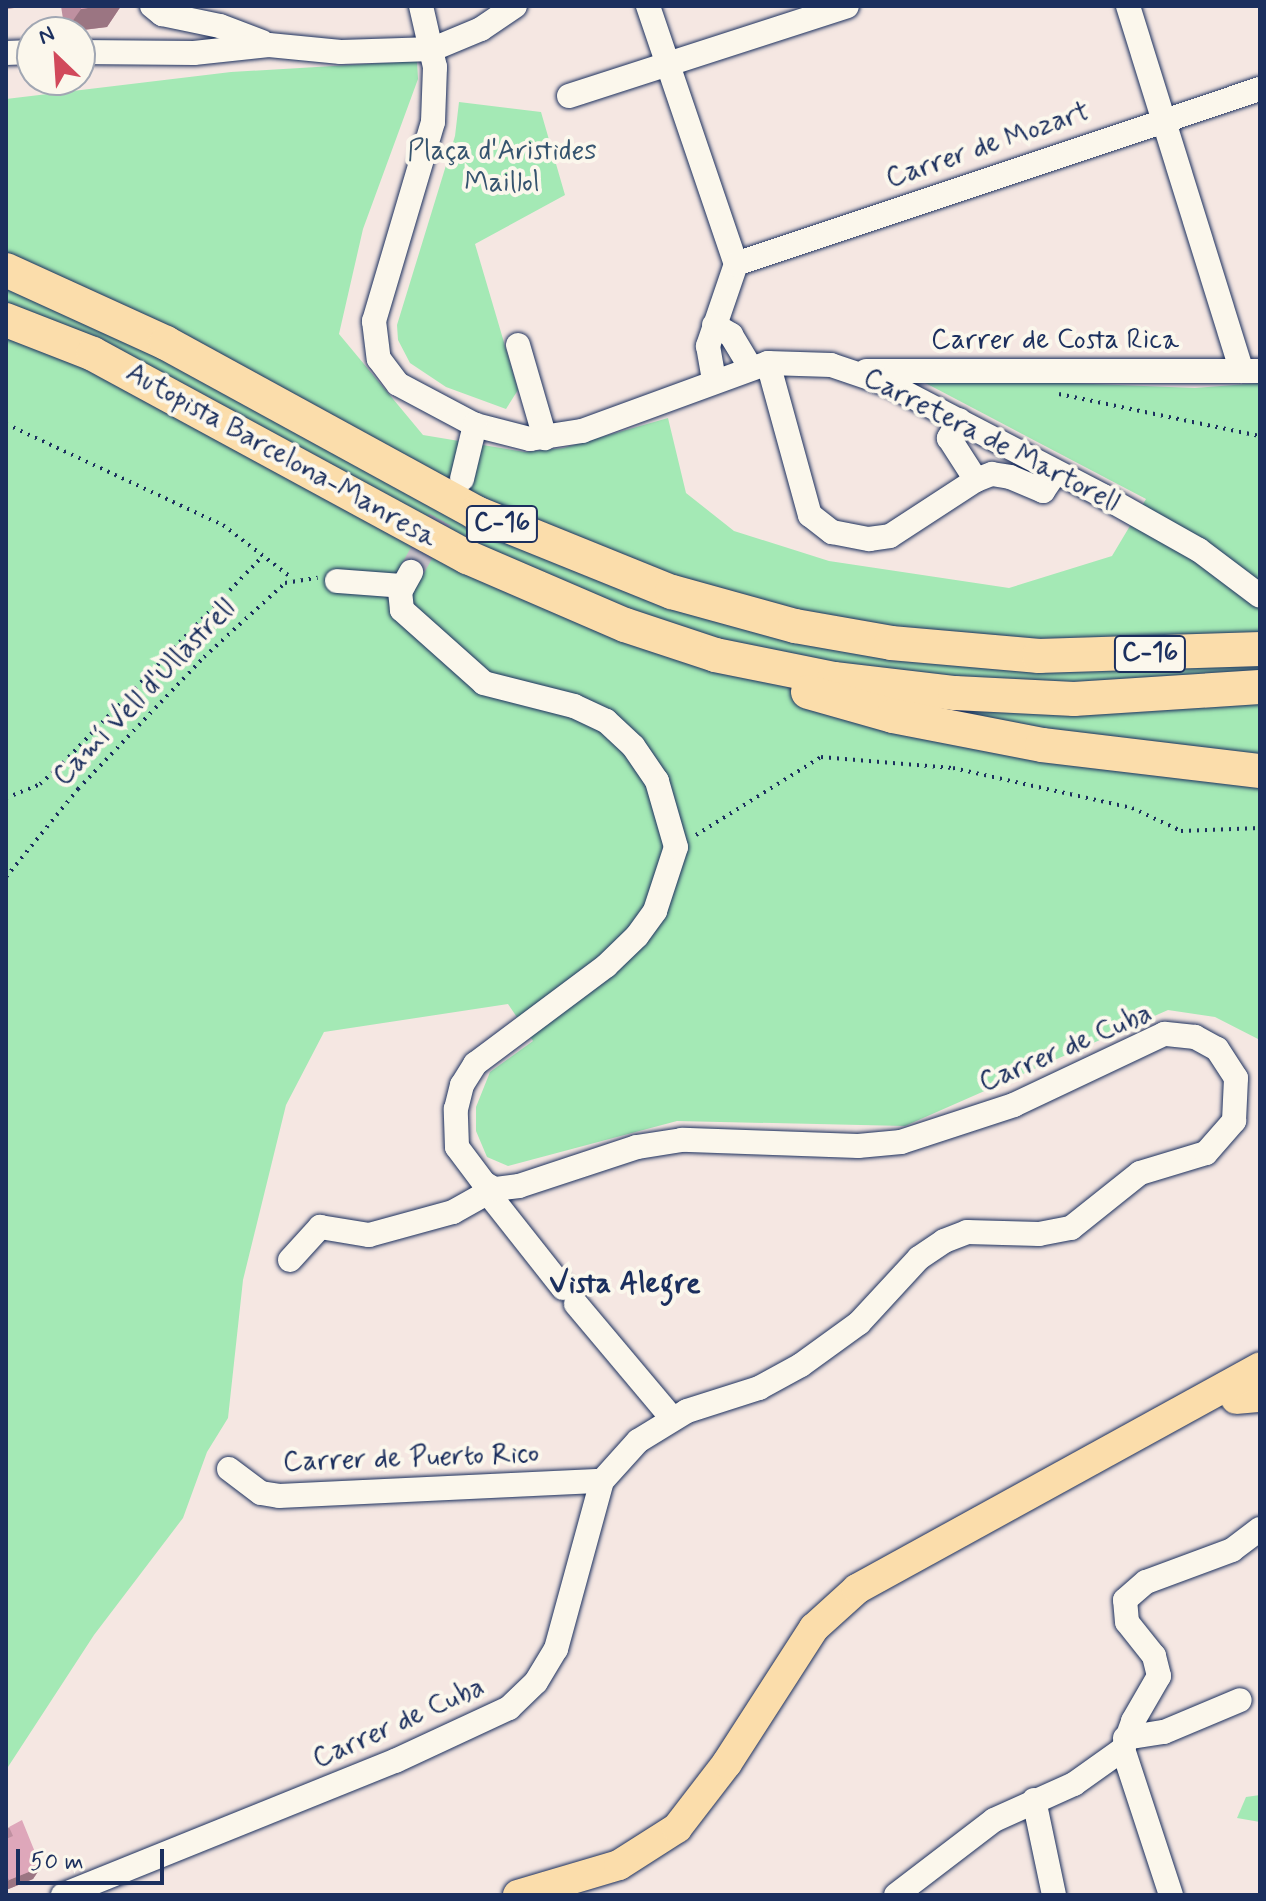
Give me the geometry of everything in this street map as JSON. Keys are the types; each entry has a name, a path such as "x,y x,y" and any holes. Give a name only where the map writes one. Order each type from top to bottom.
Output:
{"highway":[{"name":"Autopista Barcelona-Manresa","path":"6,270 137,329 476,513 572,555 672,592 795,626 891,643 1039,656 1260,649"},
{"name":"Autopista Barcelona-Manresa","path":"6,320 150,383 467,557 625,625 715,655 834,679 955,693 1074,699 1260,687"},
{"path":"715,655 791,687 893,716 1042,745 1260,771"}],"main road":[{"path":"518,1895 619,1865 655,1845 696,1806 798,1650 835,1606 877,1577 1069,1475 1083,1462 1260,1367"},
{"path":"1069,1475 1086,1473 1252,1394"}],"street":[{"path":"152,6 162,14 220,26 269,45"},
{"name":"Carretera de Martorell","path":"421,6 433,49 436,81 430,135 376,310 375,349 398,384 475,425 506,436 545,438 582,431 760,366 818,363 851,370 959,420 1056,472 1225,568 1260,596"},
{"path":"96,52 194,53 269,45 341,52 433,49 481,29 515,6"},
{"path":"648,6 736,264 708,346 714,381"},
{"path":"569,96 847,6"},
{"path":"1128,6 1251,371"},
{"name":"Carrer de Mozart","path":"736,264 1167,117 1260,89"},
{"path":"714,325 731,335 760,366 810,515 832,532 869,539 890,536 976,480 992,474 1010,477 1043,491 1056,472"},
{"path":"518,345 545,438"},
{"name":"Carrer de Costa Rica","path":"851,370 1251,371"},
{"path":"506,436 533,397"},
{"path":"959,420 949,438 976,480"},
{"path":"462,479 475,425"},
{"path":"337,581 407,579 398,602 402,610 484,683 574,706 606,721 633,746 657,781 676,847 655,911 637,936 606,966 475,1064 462,1085 456,1109 457,1147 569,1296 672,1418"},
{"name":"Carrer de Cuba","path":"63,1895 395,1761 509,1708 536,1682 556,1649 602,1481 638,1441 672,1418 759,1388 801,1365 859,1323 919,1258 944,1241 967,1232 1039,1234 1071,1228 1140,1173 1206,1153 1234,1121 1236,1078 1217,1049 1195,1037 1164,1034 1014,1105 901,1142 858,1146 682,1140 491,1191 453,1212 369,1235 320,1227 290,1260"},
{"name":"Carrer de Puerto Rico","path":"229,1469 261,1493 279,1496 602,1481"},
{"path":"1171,1895 1124,1744 1159,1676 1154,1656 1127,1622 1125,1600 1146,1582 1232,1550 1260,1529"},
{"path":"896,1895 994,1820 1074,1784 1124,1744 1164,1732 1240,1700"},
{"path":"1034,1800 1054,1895"}],"path":[{"path":"1046,391 1260,436"},
{"path":"6,424 184,504 223,525 293,579 337,581"},
{"path":"6,798 40,784 63,763 263,556"},
{"name":"Camí Vell d'Ullastrell","path":"6,877 78,789 204,657 293,579"},
{"path":"676,847 821,757 953,768 1132,808 1181,831 1260,828"}],"green space":[{"path":"417,61 418,79 363,229 339,334 423,435 525,452 563,448 668,418 686,493 734,531 829,561 1009,588 1112,556 1146,499 914,377 1195,388 1260,383 1260,1040 1215,1017 1168,1010 905,1126 677,1121 508,1166 487,1157 476,1131 476,1107 490,1072 533,1041 508,1004 324,1032 286,1105 243,1280 228,1418 207,1452 183,1518 94,1635 6,1770 6,99 96,96 96,88 231,72"},
{"name":"Plaça d'Aristides Maillol","path":"459,102 541,112 565,195 475,244 518,390 506,409 446,387 410,363 398,340 397,325 455,136"},
{"path":"1260,1795 1260,1822 1237,1818 1246,1797"}],"building":[{"path":"22,1820 41,1867 9,1880 6,1874 6,1839 13,1836 9,1827"}],"tunnel":[{"path":"411,572 459,485"}],"district":[{"name":"Vista Alegre","path":"625,1284"}]}
